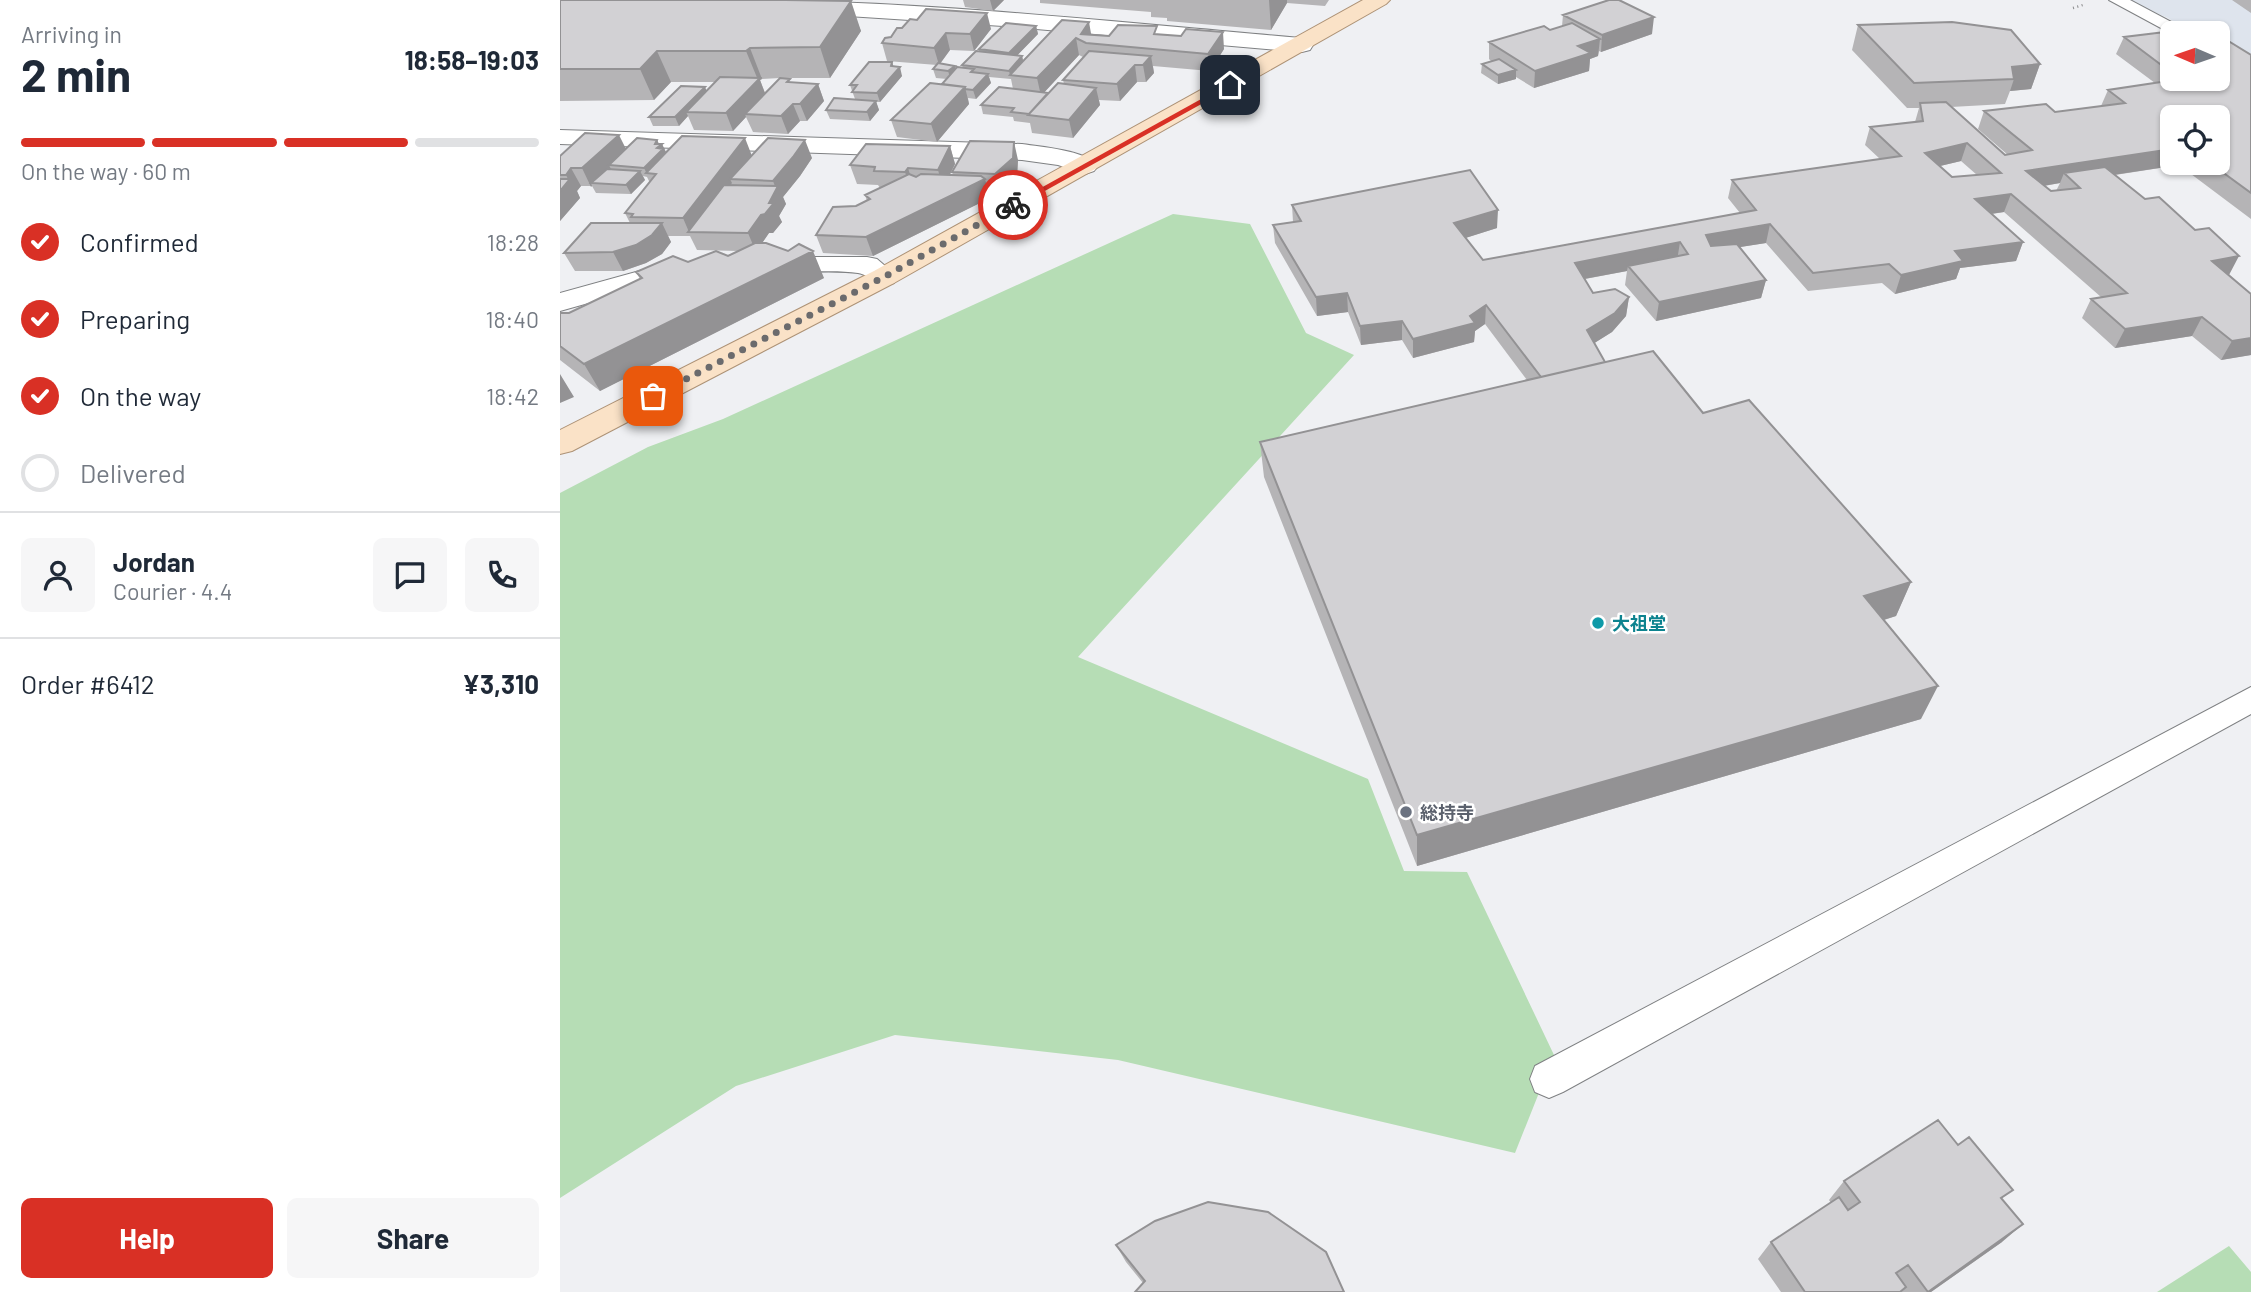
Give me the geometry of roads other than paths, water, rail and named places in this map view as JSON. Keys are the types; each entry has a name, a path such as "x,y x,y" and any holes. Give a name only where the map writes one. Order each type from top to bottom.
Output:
{"main road":[{"path":"560,443 884,277 1379,0"}],"street":[{"path":"743,0 739,3 1003,19 1302,45"},
{"path":"1003,19 1024,0"},
{"path":"560,137 1022,152 1063,158 1085,166"},
{"path":"560,302 654,276 781,263 867,265 884,277"}],"lane":[{"path":"2117,0 2160,22"},
{"path":"1549,1079 2251,699"}],"place":[{"name":"大祖堂","path":"1598,623"},
{"name":"総持寺","path":"1406,812"}]}
